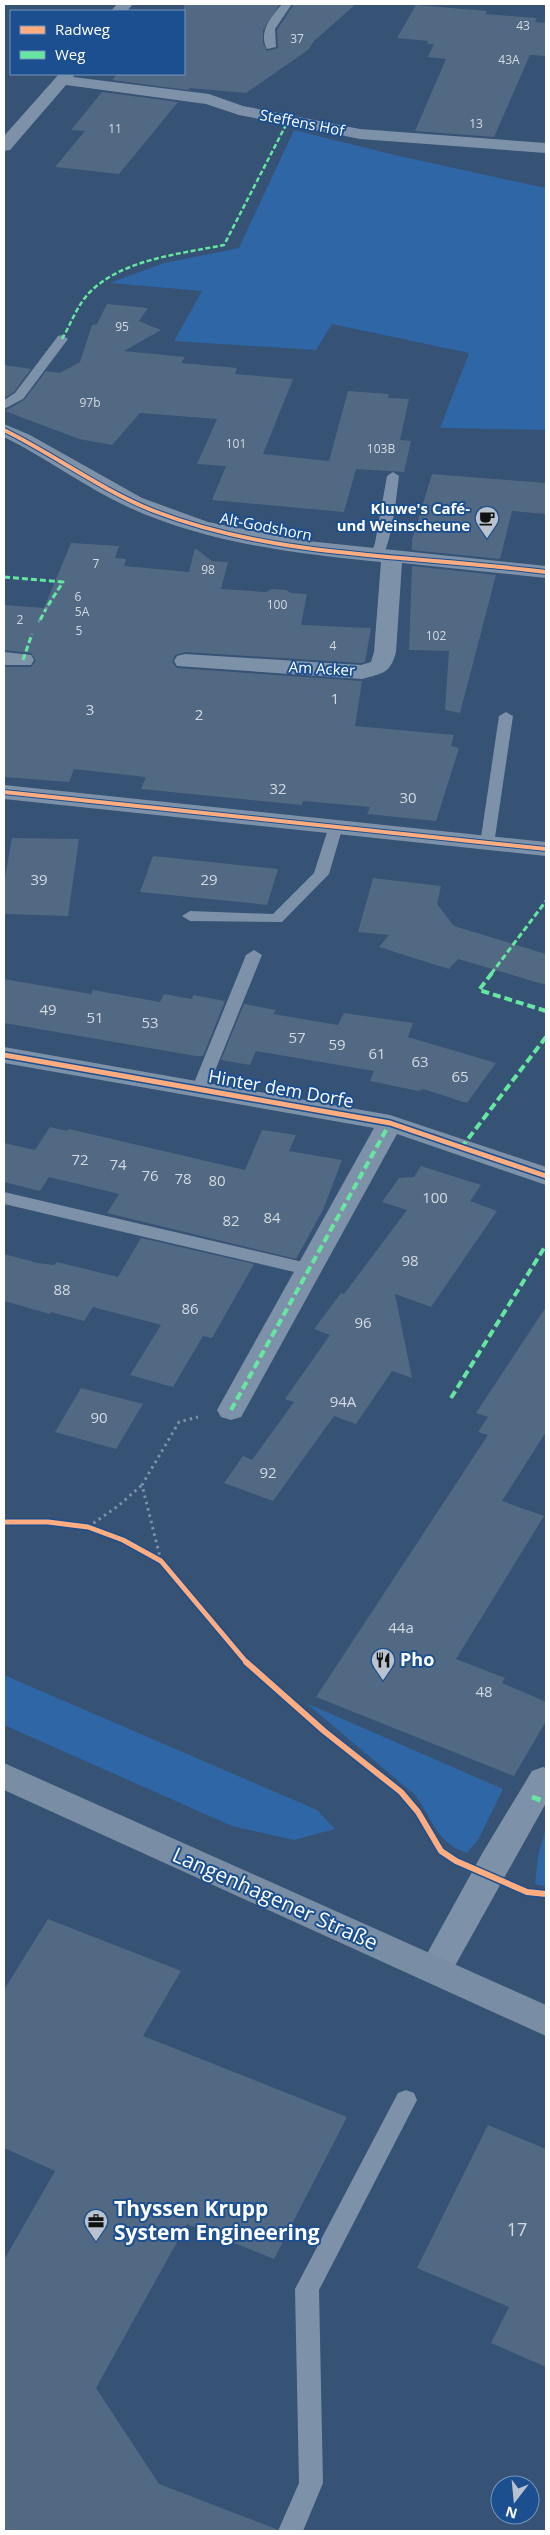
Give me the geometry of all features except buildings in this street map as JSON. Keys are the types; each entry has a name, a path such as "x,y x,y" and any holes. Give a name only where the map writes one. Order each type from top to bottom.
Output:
{"main road":[{"name":"Langenhagener Straße","path":"4,1776 546,2021"}],"street":[{"path":"4,146 64,77"},
{"name":"Steffens Hof","path":"64,77 208,99 239,110 360,134 546,148"},
{"name":"Alt-Godshorn","path":"4,430 35,444 101,484 154,511 224,533 259,540 385,557 546,572"},
{"name":"Am Acker","path":"185,661 362,672 381,666 385,652 385,557"},
{"path":"4,792 546,849"},
{"name":"Hinter dem Dorfe","path":"4,1055 200,1088 390,1123 546,1176"},
{"path":"231,1410 307,1269 390,1123"},
{"path":"435,1970 495,1860 543,1780"}],"lane":[{"path":"271,47 268,35 273,20 287,4"},
{"path":"4,405 19,396 62,339"},
{"path":"385,557 382,544 393,476"},
{"path":"487,844 506,716"},
{"path":"190,916 277,919 321,874 336,826"},
{"path":"200,1088 254,955"},
{"path":"4,1198 307,1269"},
{"path":"290,2531 311,2483 307,2289 406,2100"}],"path":[{"path":"88,1527 118,1506 142,1485 179,1422 231,1410"},
{"path":"142,1485 161,1561"}],"shaded area":[{"path":"294,130 399,156 546,188 546,430 440,428 469,353 332,324 316,350 174,341 202,291 110,283 164,263 239,248"},
{"path":"4,1675 317,1810 335,1829 294,1840 232,1826 4,1725"},
{"path":"306,1703 503,1789 478,1840 467,1853 448,1843 441,1836 415,1795"},
{"path":"546,1828 546,1887 535,1884 538,1856"}],"marked path":[{"path":"62,339 90,292 118,273 153,261 224,245 288,121"},
{"path":"4,577 63,582 47,607"},
{"path":"40,620 46,609"},
{"path":"23,660 32,634"},
{"path":"546,901 479,990 546,1011"},
{"path":"461,1148 546,1037"},
{"path":"231,1410 390,1123"},
{"path":"451,1398 546,1245"},
{"path":"532,1797 546,1802"}],"cycle path":[{"path":"4,430 42,449 134,502 201,527 298,547 546,572"},
{"path":"4,792 546,849"},
{"path":"4,1055 390,1123 546,1176"},
{"path":"4,1522 48,1522 88,1527 123,1540 161,1561 251,1668 324,1731 401,1792 418,1812 441,1851 456,1861 527,1892 546,1894"}],"place":[{"name":"Kluwe's Café- und Weinscheune","path":"487,539"},
{"name":"Pho","path":"383,1681"},
{"name":"Thyssen Krupp System Engineering","path":"96,2242"}]}
